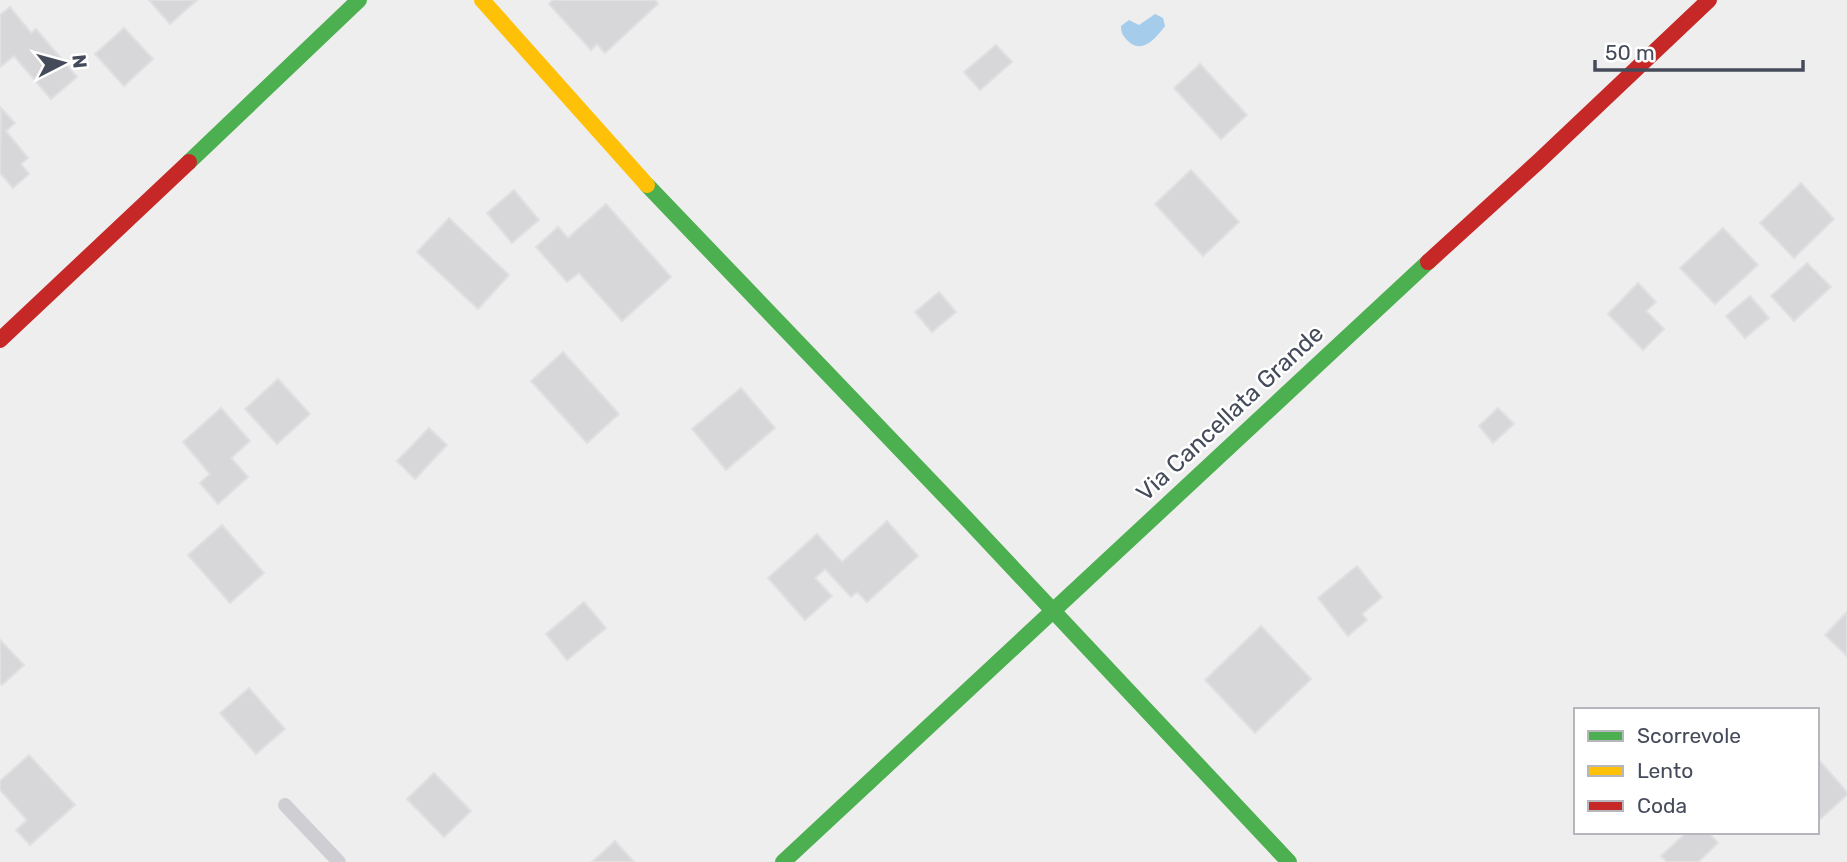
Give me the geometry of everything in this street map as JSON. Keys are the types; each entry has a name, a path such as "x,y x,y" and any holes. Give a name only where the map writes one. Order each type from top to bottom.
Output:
{"street":[{"path":"0,340 359,0"},
{"path":"482,0 618,154 1289,862"},
{"name":"Via Cancellata Grande","path":"783,862 1709,0"}],"lane":[{"path":"285,805 339,862"}],"water":[{"path":"1155,14 1163,18 1165,26 1157,35 1143,46 1133,45 1128,41 1121,31 1121,26 1129,20 1139,25"}],"building":[{"path":"149,0 197,0 170,24"},
{"path":"553,0 655,0 658,4 605,53 597,44 591,50 549,4"},
{"path":"10,7 31,33 36,29 77,77 51,99 14,56 0,67 0,15"},
{"path":"124,28 153,59 124,86 95,54"},
{"path":"996,45 1012,62 980,90 964,72"},
{"path":"1200,64 1247,115 1221,139 1174,88"},
{"path":"1,108 15,123 6,131 28,158 21,164 29,174 13,188 0,173"},
{"path":"1191,170 1239,222 1203,256 1155,204"},
{"path":"1801,183 1834,219 1794,258 1760,223"},
{"path":"514,190 539,220 512,243 487,213"},
{"path":"606,204 671,277 622,321 579,273 567,282 536,247 558,227 568,238"},
{"path":"449,218 509,275 478,309 417,252"},
{"path":"1723,228 1758,265 1715,304 1680,268"},
{"path":"1807,263 1831,287 1794,321 1771,296"},
{"path":"1638,283 1656,302 1646,311 1664,329 1643,350 1608,314"},
{"path":"939,292 956,312 932,332 915,312"},
{"path":"1750,296 1769,318 1745,338 1726,316"},
{"path":"563,352 619,414 587,443 531,381"},
{"path":"278,379 310,414 277,444 245,409"},
{"path":"741,388 775,428 726,470 692,429"},
{"path":"221,408 250,441 231,458 248,477 218,504 200,483 210,474 183,442"},
{"path":"1498,408 1514,424 1493,443 1479,426"},
{"path":"429,428 447,445 415,479 397,461"},
{"path":"887,521 918,556 867,602 857,592 851,597 825,569 815,578 832,596 805,620 768,578 817,534 842,562"},
{"path":"222,525 264,573 230,603 188,555"},
{"path":"1357,566 1382,597 1362,614 1367,620 1348,636 1318,598"},
{"path":"584,602 606,628 567,660 546,634"},
{"path":"1847,612 1847,656 1825,635"},
{"path":"1261,626 1311,679 1255,733 1205,680"},
{"path":"0,640 24,665 2,685 0,683"},
{"path":"249,688 285,729 256,754 220,713"},
{"path":"29,755 75,805 30,845 16,830 27,820 0,790 0,781"},
{"path":"1819,760 1847,792 1847,795 1819,820"},
{"path":"434,773 471,811 444,837 407,799"},
{"path":"1685,834 1710,834 1718,843 1698,862 1667,862 1661,856"},
{"path":"615,841 634,862 592,862"}],"traffic: fast":[{"path":"189,162 359,0"},
{"path":"647,185 964,516 1289,862"},
{"path":"783,862 1428,262"}],"traffic: slow":[{"path":"482,0 647,185"}],"traffic: jam":[{"path":"1428,262 1709,0"},
{"path":"0,340 189,162"}]}
